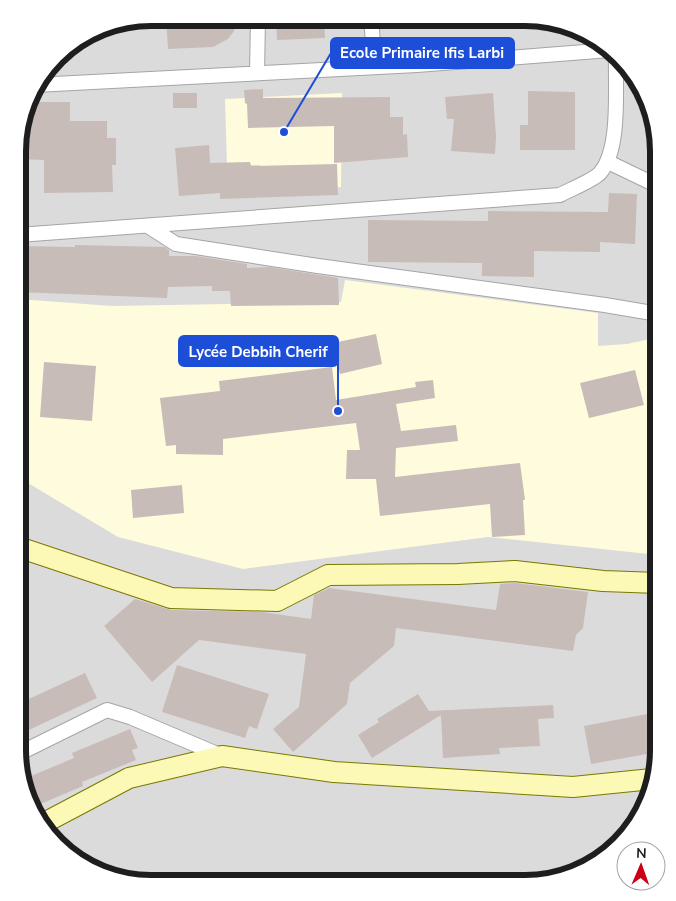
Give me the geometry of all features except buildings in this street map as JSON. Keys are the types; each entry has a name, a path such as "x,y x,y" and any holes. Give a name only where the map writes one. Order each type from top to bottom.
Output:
{"street":[{"path":"372,26 375,67"},
{"path":"257,73 258,27"},
{"path":"46,84 418,65 599,51"},
{"path":"26,234 148,226 560,194 599,174 608,162 615,139 616,66"},
{"path":"608,162 650,182"},
{"path":"148,226 176,244 650,313"},
{"path":"26,550 171,598 277,601 328,575 515,571 649,583"},
{"path":"26,750 107,710 222,756 334,772 573,787 646,779"},
{"path":"49,821 129,778 222,756"}],"shaded area":[{"path":"143,27 541,27 573,36 601,52 624,75 637,96 647,127 650,151 649,758 643,790 629,819 607,844 580,862 549,872 525,875 135,874 103,865 75,849 52,826 39,805 29,774 26,750 27,135 30,119 43,89 63,63 89,43 119,30"},
{"path":"342,93 341,187 265,194 260,165 227,165 225,99"},
{"path":"345,280 598,313 598,346 627,344 650,339 649,554 488,537 243,569 118,537 26,482 26,300 112,306 341,302"}],"place":[{"name":"Ecole Primaire Ifis Larbi","path":"284,132"},
{"name":"Lycée Debbih Cherif","path":"338,411"}]}
